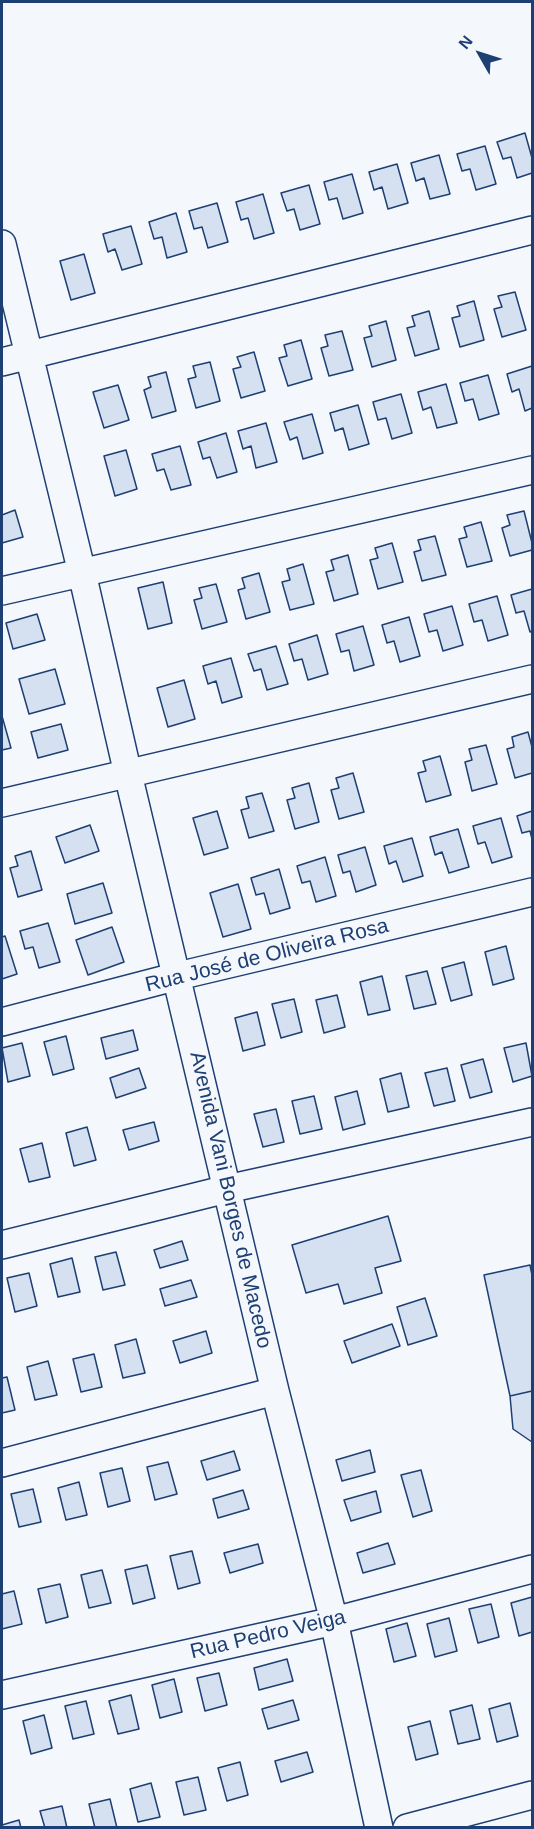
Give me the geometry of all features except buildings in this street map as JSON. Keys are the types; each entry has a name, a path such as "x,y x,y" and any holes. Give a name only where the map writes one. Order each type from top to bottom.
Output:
{"street":[{"path":"2,362 532,230"},
{"name":"Avenida Vani Borges de Macedo","path":"2,244 275,1391 334,1621 379,1827"},
{"path":"2,591 532,471"},
{"path":"2,803 532,679"},
{"name":"Rua José de Oliveira Rosa","path":"2,1022 178,976 532,892"},
{"path":"2,1245 227,1189 532,1122"},
{"path":"2,1463 275,1391"},
{"name":"Rua Pedro Veiga","path":"2,1695 334,1621 532,1569"},
{"path":"407,1827 532,1795"}]}
